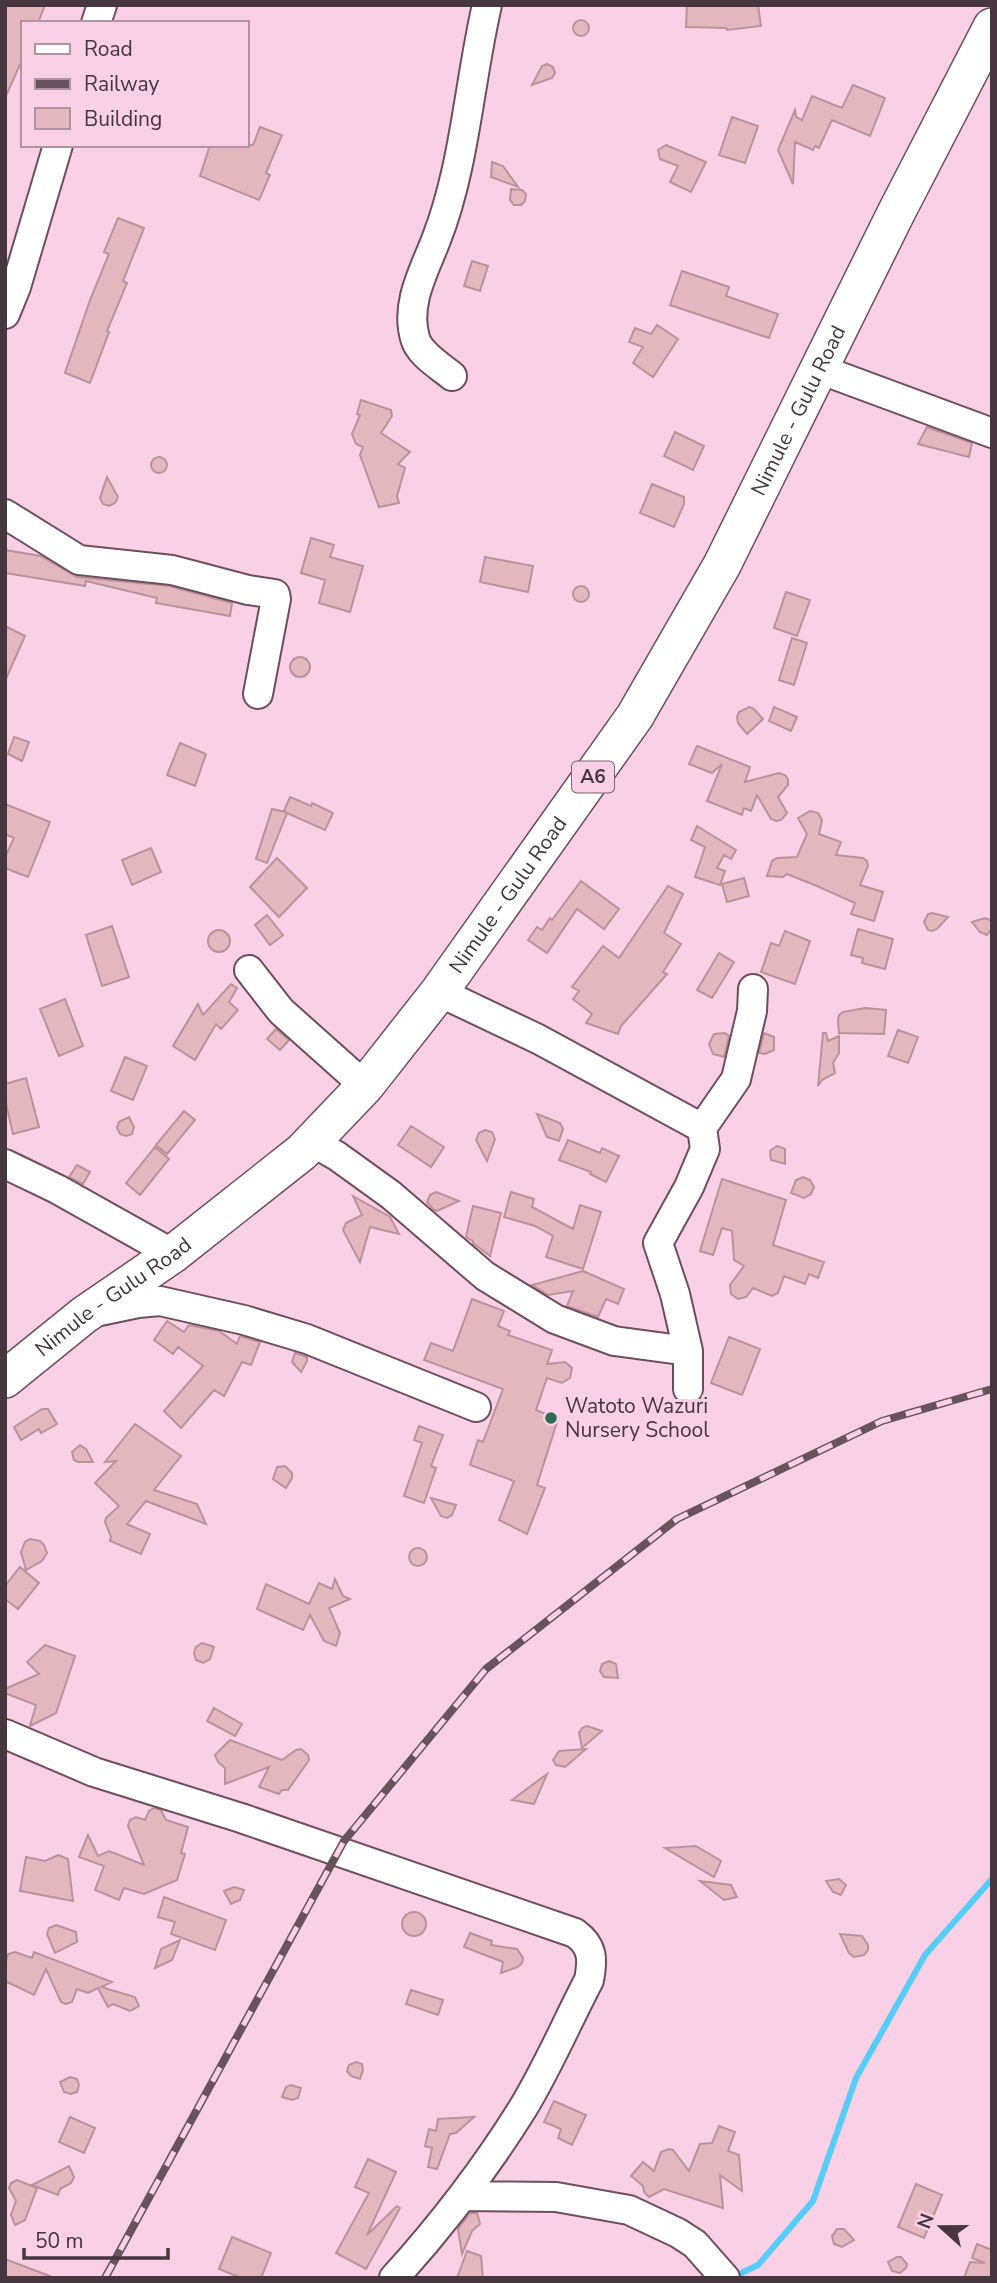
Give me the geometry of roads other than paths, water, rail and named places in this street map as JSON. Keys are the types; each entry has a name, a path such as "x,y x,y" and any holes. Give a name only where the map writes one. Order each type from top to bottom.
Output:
{"main road":[{"name":"Nimule - Gulu Road","path":"5,1379 83,1315 173,1254 302,1152 365,1086 439,992 635,716 722,565 896,213 992,27"}],"street":[{"path":"452,376 423,351 415,338 413,301 437,237 457,166 487,5"},
{"path":"5,314 16,287 57,147"},
{"path":"819,369 992,433"},
{"path":"5,514 79,560 172,570 248,590 275,594 264,671 257,694"},
{"path":"249,971 281,1011 365,1086"},
{"path":"688,1388 688,1351 675,1294 658,1243 690,1187 705,1149 702,1128 736,1079 752,1012 753,989"},
{"path":"439,992 538,1038 702,1128"},
{"path":"312,1142 337,1156 391,1195 485,1276 555,1320 614,1341 688,1351"},
{"path":"5,1164 57,1189 173,1254"},
{"path":"83,1315 160,1301 244,1320 307,1339 476,1407"},
{"path":"5,1734 94,1772 241,1818 538,1919 575,1933 586,1941 591,1952 589,1980 524,2105 463,2196 438,2229 394,2278"},
{"path":"463,2196 556,2197 629,2210 695,2244 725,2278"}],"waterway":[{"path":"733,2277 758,2265 813,2201 856,2078 925,1955 992,1879"}],"railway":[{"path":"105,2278 344,1841 486,1669 677,1519 882,1421 992,1389"}],"place":[{"name":"Watoto Wazuri Nursery School","path":"551,1418"}]}
